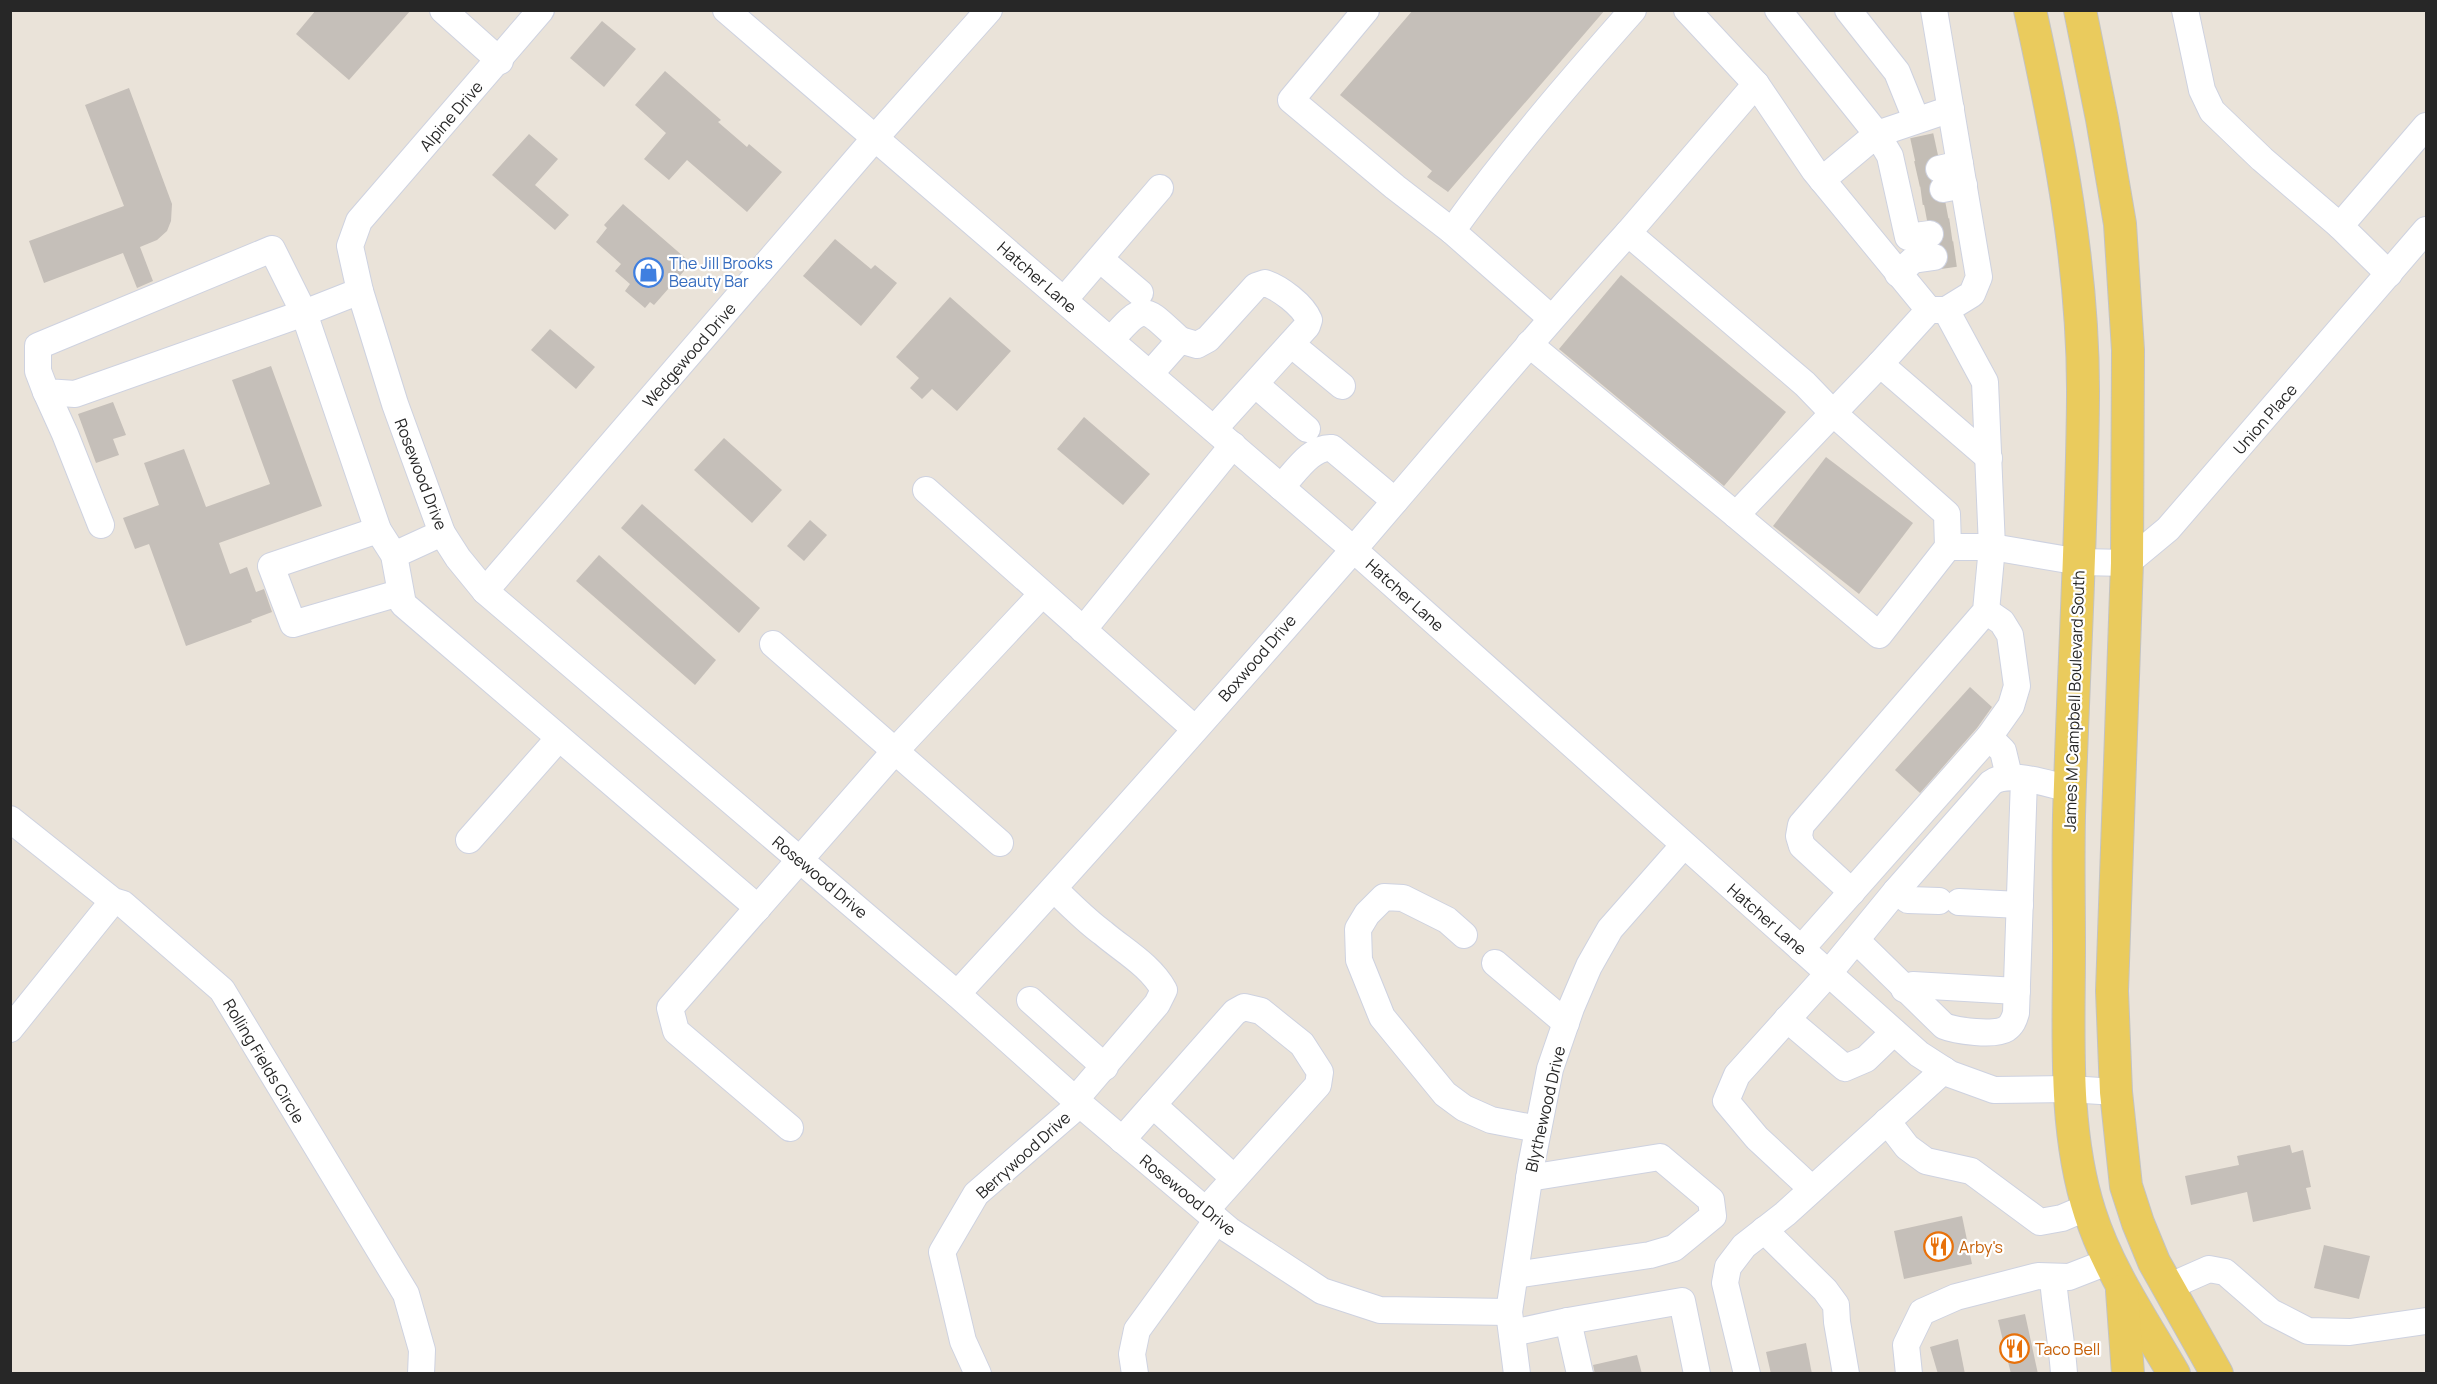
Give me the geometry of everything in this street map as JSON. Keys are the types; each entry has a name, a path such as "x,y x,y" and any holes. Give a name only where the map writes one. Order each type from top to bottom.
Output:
{"main road":[{"name":"James M Campbell Boulevard South","path":"2030,10 2052,110 2075,261 2083,348 2080,562 2070,789 2069,1089 2076,1150 2088,1207 2116,1272 2174,1374"},
{"path":"2080,10 2120,224 2128,350 2127,563 2112,991 2116,1092 2126,1186 2138,1223 2169,1287 2217,1374"},
{"path":"2116,1272 2128,1374"}],"street":[{"path":"443,10 500,61"},
{"name":"Alpine Drive","path":"359,221 500,61 541,10"},
{"name":"Hatcher Lane","path":"726,10 1353,549 1683,846 1919,1054 1944,1070 1994,1090 2069,1089 2116,1092"},
{"name":"Wedgewood Drive","path":"485,591 988,10"},
{"path":"1366,10 1291,100 1395,187 1452,231 1551,318"},
{"path":"1452,231 1494,173 1570,81 1633,10"},
{"path":"1687,10 1756,84 1822,180 1933,205"},
{"path":"1736,515 1833,412 1937,310 1972,294 1979,277 1933,205 1778,10"},
{"path":"1848,10 1897,72 1916,120"},
{"path":"1852,892 1802,846 1799,836 1801,825 1986,611 1992,547 1985,382 1937,310 1933,205 1951,109 1934,10"},
{"path":"2185,10 2202,90 2212,111 2262,159 2340,226 2389,274"},
{"name":"Boxwood Drive","path":"957,994 1054,889 1195,729 1756,84"},
{"path":"1822,180 1877,134 1951,109"},
{"path":"2340,226 2427,126"},
{"path":"1064,300 1160,188"},
{"name":"Rosewood Drive","path":"359,221 350,246 360,291 395,405 442,533 458,558 485,591 957,994 1077,1102 1211,1215 1322,1292 1380,1310 1511,1322 1568,1321 1682,1301 1697,1374"},
{"name":"Union Place","path":"2127,563 2168,529 2427,230"},
{"path":"1529,344 1879,635 1947,547 1947,514 1805,384 1628,233"},
{"path":"101,525 38,371 38,346 272,249 304,314 378,530 394,555 399,593 403,604 758,908"},
{"path":"1100,259 1140,293"},
{"path":"1083,630 1224,437 1255,384 1307,326 1309,320 1306,313 1274,286 1265,283 1256,286 1208,339 1197,345 1180,340 1152,315 1142,313 1132,316 1111,340"},
{"path":"46,392 75,394 304,314 360,291"},
{"path":"1150,374 1180,340"},
{"path":"1291,344 1342,386"},
{"path":"1881,364 1989,458"},
{"path":"1255,384 1307,429"},
{"path":"1281,487 1316,450 1332,448 1395,501"},
{"path":"926,490 1195,729"},
{"path":"378,530 271,566 293,624 399,593"},
{"path":"394,555 442,533"},
{"path":"1947,547 1992,547 2080,562 2127,563"},
{"path":"790,1128 676,1031 670,1008 895,751 1042,594"},
{"path":"1801,949 1989,736 2011,706 2017,686 2010,635 2002,622 1986,611"},
{"path":"773,644 1000,843"},
{"path":"1856,940 1944,1026 1952,1029 1997,1032 2005,1030 2013,1022 2017,991 2020,905 2016,778 2003,751 1989,736"},
{"path":"469,840 559,738"},
{"path":"1812,1189 1756,1138 1726,1101 1737,1075 1828,974 1896,891 1991,783 1996,779 2016,778 2070,789"},
{"name":"Rolling Fields Circle","path":"10,819 113,901 123,904 222,990 406,1294 422,1350 421,1374"},
{"name":"Blythewood Drive","path":"1517,1374 1511,1322 1515,1275 1529,1178 1550,1069 1589,966 1610,929 1683,846"},
{"name":"Berrywood Drive","path":"978,1374 963,1341 942,1252 976,1194 1077,1102 1157,1004 1164,990 1158,980 1135,957 1101,932 1054,889"},
{"path":"1896,891 1908,900 2020,905"},
{"path":"1464,935 1447,920 1403,898 1384,897 1367,914 1358,929 1359,960 1382,1017 1445,1094 1464,1108 1491,1120 1538,1129"},
{"path":"10,1029 113,901"},
{"path":"1495,963 1566,1023"},
{"path":"1904,988 1913,985 2017,991"},
{"path":"1030,1000 1105,1067"},
{"path":"1122,1140 1235,1012 1244,1007 1261,1011 1302,1044 1320,1072 1318,1085 1234,1178 1137,1330 1132,1354 1135,1374"},
{"path":"1787,1018 1845,1068 1866,1059 1894,1032"},
{"path":"1747,1374 1725,1283 1728,1267 1744,1246 1812,1189 1944,1070"},
{"path":"1153,1105 1234,1178"},
{"path":"1887,1121 1907,1148 1926,1161 1971,1171 2040,1222 2062,1218 2088,1207"},
{"path":"1515,1275 1650,1255 1674,1248 1713,1216 1711,1200 1660,1157 1529,1178"},
{"path":"1764,1230 1825,1290 1836,1305 1846,1374"},
{"path":"2169,1287 2209,1269 2224,1272 2271,1312 2308,1331 2350,1332 2427,1321"},
{"path":"1909,1374 1906,1345 1922,1312 1956,1297 2038,1276 2069,1277 2116,1272"},
{"path":"2053,1277 2055,1308 2061,1331 2064,1374"},
{"path":"1568,1321 1580,1374"}],"building":[{"path":"316,10 411,10 349,80 296,34"},
{"path":"1413,10 1605,10 1448,192 1427,177 1432,171 1340,95"},
{"path":"602,21 636,49 604,87 570,58"},
{"path":"665,71 721,120 718,122 747,147 749,144 782,172 747,212 687,160 669,180 644,159 666,133 635,105"},
{"path":"129,88 172,204 171,221 167,231 157,240 140,247 153,281 137,288 123,253 44,283 29,241 124,206 85,105"},
{"path":"529,134 558,159 535,185 569,215 555,230 492,175"},
{"path":"623,204 691,263 654,305 650,302 645,308 625,291 630,284 615,271 621,264 596,242 607,228 604,225"},
{"path":"835,239 871,269 875,265 897,283 861,326 803,276"},
{"path":"1621,275 1786,412 1724,486 1559,349"},
{"path":"950,297 1011,351 957,411 932,389 922,399 910,388 919,378 896,357"},
{"path":"550,329 595,367 576,389 531,350"},
{"path":"271,366 322,506 219,543 230,574 247,567 256,592 264,589 272,612 251,620 252,622 186,646 149,544 135,549 123,518 159,505 144,463 184,449 206,507 270,484 232,380"},
{"path":"113,402 126,435 113,439 119,455 96,463 78,414"},
{"path":"1084,417 1150,474 1123,505 1057,449"},
{"path":"724,438 782,490 752,523 694,470"},
{"path":"1826,457 1913,523 1859,594 1773,526"},
{"path":"642,504 760,608 739,633 621,528"},
{"path":"810,520 827,535 804,561 787,546"},
{"path":"599,555 716,660 695,685 576,581"},
{"path":"1970,687 1992,707 1977,728 1920,793 1895,770"},
{"path":"2290,1145 2292,1153 2303,1150 2311,1187 2306,1188 2311,1209 2253,1222 2247,1192 2191,1205 2185,1176 2239,1165 2237,1156"},
{"path":"1962,1216 1972,1264 1904,1279 1894,1231"},
{"path":"2324,1245 2370,1256 2359,1299 2314,1288"},
{"path":"2025,1314 2038,1374 2011,1374 1998,1320"},
{"path":"1958,1339 1965,1374 1938,1374 1930,1347"},
{"path":"1806,1343 1812,1374 1771,1374 1766,1352"},
{"path":"1637,1355 1642,1374 1595,1374 1593,1365"}],"tunnel":[{"path":"1913,151 1936,146"},
{"path":"1917,174 1939,169"},
{"path":"1921,192 1943,189"},
{"path":"1926,215 1947,211"},
{"path":"1930,234 1951,231"},
{"path":"1934,257 1955,254"}],"place":[{"name":"The Jill Brooks Beauty Bar","path":"648,272"},
{"name":"Arby's","path":"1938,1247"},
{"name":"Taco Bell","path":"2014,1349"}]}
